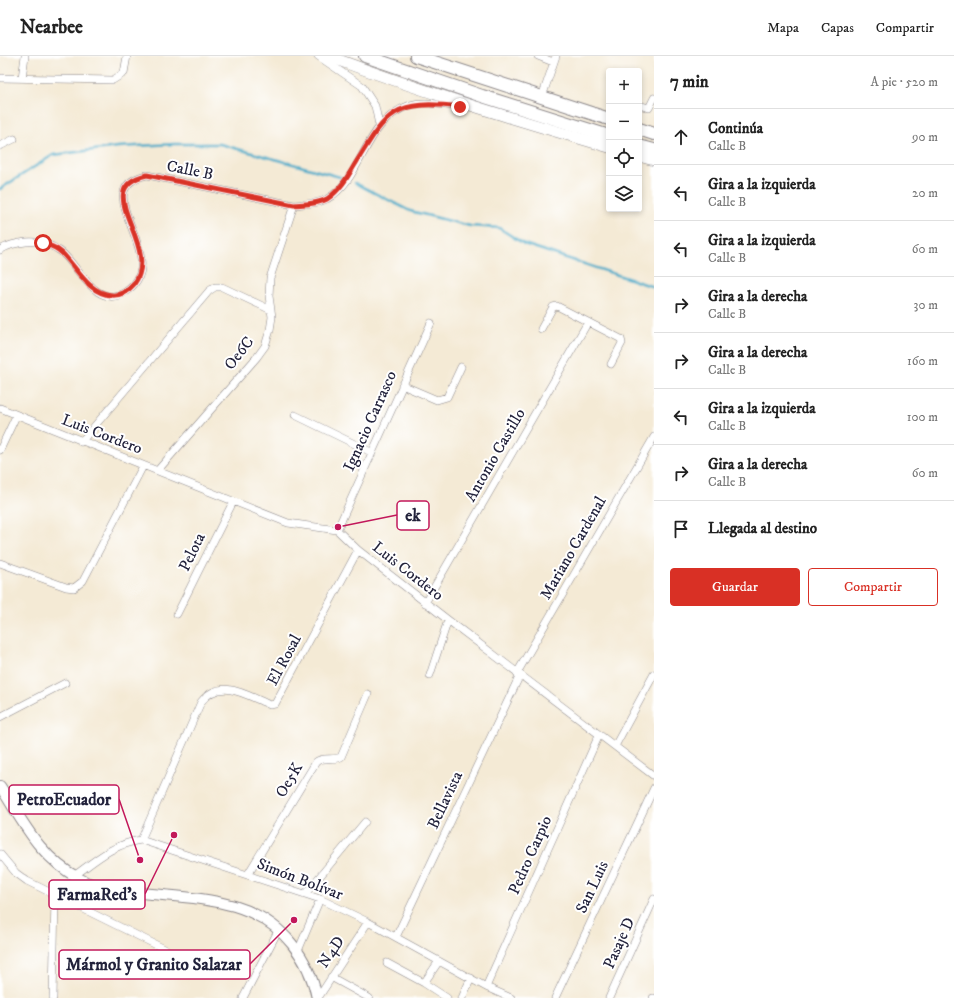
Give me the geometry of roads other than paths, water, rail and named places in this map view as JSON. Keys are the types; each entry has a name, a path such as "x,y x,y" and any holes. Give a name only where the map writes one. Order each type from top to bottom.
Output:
{"highway":[{"path":"365,56 482,96 606,135"},
{"path":"416,56 606,118"},
{"path":"642,130 654,134"},
{"path":"642,147 654,150"}],"main road":[{"path":"328,56 388,79 469,106 606,146"},
{"path":"642,157 654,160"},
{"path":"2,789 32,839 51,858 74,876 106,888 228,904 259,915 278,929 298,951 313,980 318,998"}],"street":[{"path":"22,78 25,56"},
{"path":"0,78 114,80 124,73 127,56"},
{"path":"318,56 362,86 375,106 379,125"},
{"path":"538,56 554,59 542,97"},
{"path":"642,106 652,109 654,98"},
{"name":"Calle B","path":"0,250 8,245 20,243 33,241 43,243 60,251 93,289 101,294 113,295 124,293 137,280 140,271 140,247 122,201 123,190 129,182 137,177 147,175 294,205 319,202 334,193 347,179 379,125 395,112 412,105 432,103 460,107 469,106"},
{"path":"0,146 14,139"},
{"name":"Oe6C","path":"158,470 261,351 270,330 270,278 294,205"},
{"path":"81,442 214,287 222,287 271,310"},
{"path":"541,329 554,307 557,306 621,339 622,343 611,364"},
{"name":"Antonio Castillo","path":"425,603 588,322"},
{"name":"Ignacio Carrasco","path":"337,530 371,452 431,323"},
{"path":"402,385 437,400 442,399 447,397 461,367"},
{"name":"Luis Cordero","path":"0,408 81,442 143,466 158,470 233,502 288,523 337,530 358,550 425,603 599,736 615,746 654,776"},
{"path":"296,415 371,452"},
{"path":"0,450 16,416"},
{"name":"Mariano Cardenal","path":"518,674 654,437"},
{"path":"0,563 66,587 74,588 83,581 143,466"},
{"name":"Pelota","path":"177,614 233,502"},
{"name":"El Rosal","path":"141,840 201,702 207,694 215,690 226,689 236,691 270,705 275,704 358,550"},
{"path":"430,675 448,620"},
{"name":"Bellavista","path":"396,937 518,674"},
{"path":"615,746 654,674"},
{"path":"0,717 65,683"},
{"name":"Oe5K","path":"248,874 316,762 319,760 336,759 341,757 368,694"},
{"name":"Pedro Carpio","path":"486,987 599,736"},
{"name":"San Luis","path":"555,998 654,788"},
{"path":"306,893 365,822"},
{"name":"Simón Bolívar","path":"74,876 116,846 141,840 306,893 368,922 486,987 511,998"},
{"path":"0,854 22,877 55,896 207,970"},
{"path":"53,998 55,896"},
{"path":"298,951 320,899"},
{"name":"Pasaje D","path":"609,998 654,899"},
{"name":"N4D","path":"318,998 368,922"},
{"path":"243,998 278,929"},
{"path":"424,983 439,961"},
{"path":"386,964 424,983 447,998"},
{"path":"331,977 369,998"},
{"path":"462,998 470,978"}],"waterway":[{"path":"0,189 53,155 118,147 174,144 220,144 340,177"},
{"path":"355,183 410,211 470,226 499,228 524,244 654,287"}],"place":[{"name":"ek","path":"338,527"},
{"name":"FarmaRed's","path":"174,835"},
{"name":"PetroEcuador","path":"140,860"},
{"name":"Mármol y Granito Salazar","path":"294,920"}]}
